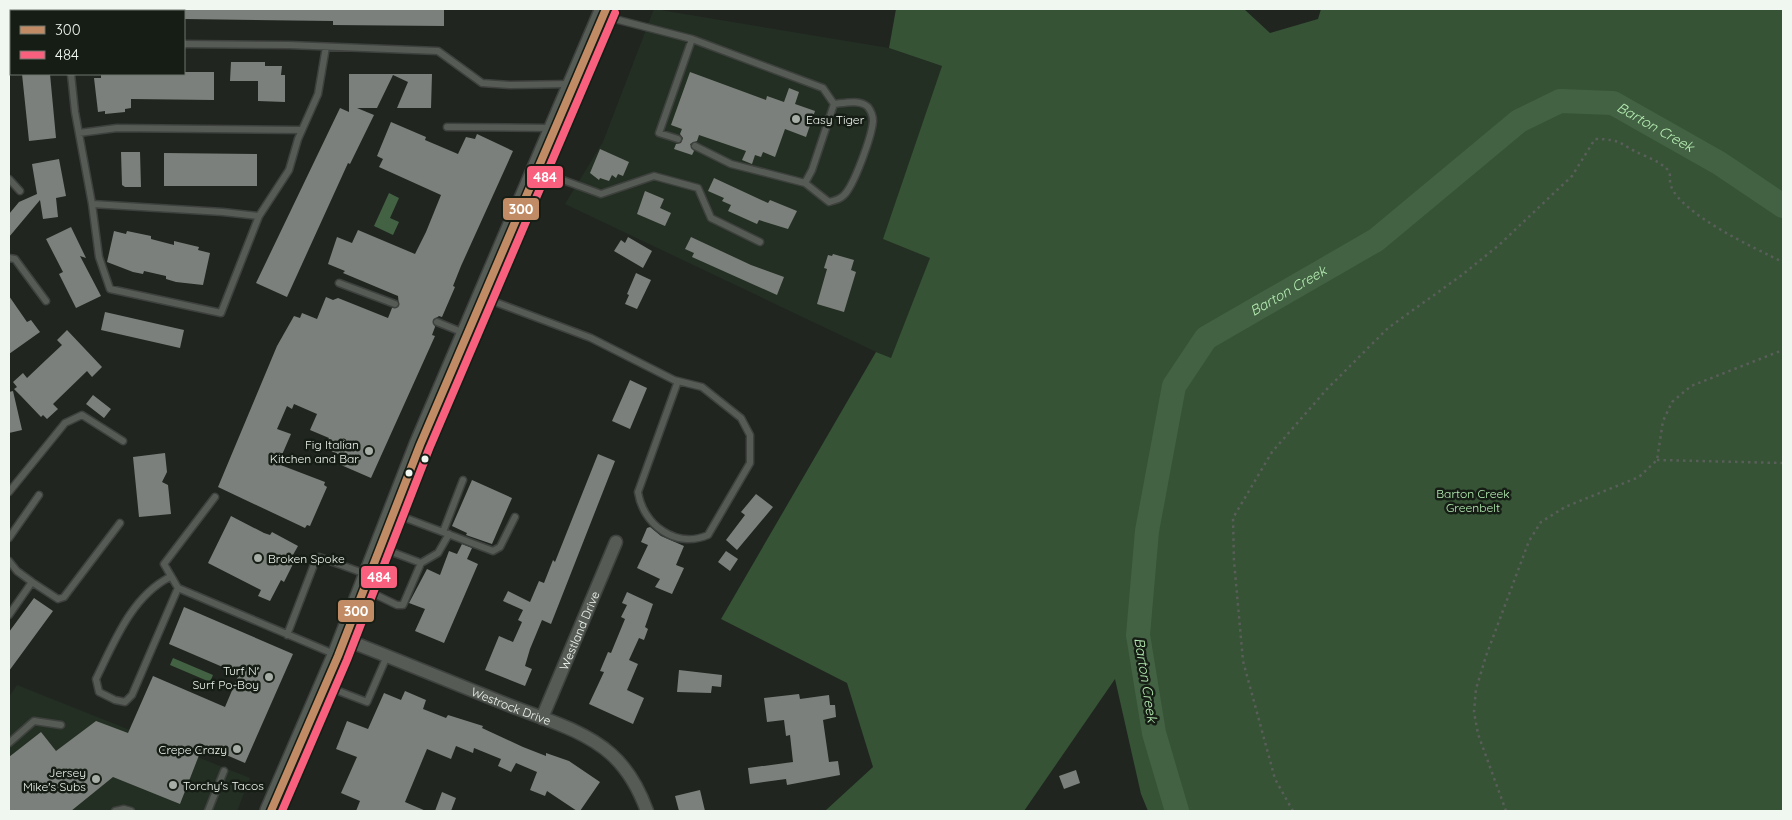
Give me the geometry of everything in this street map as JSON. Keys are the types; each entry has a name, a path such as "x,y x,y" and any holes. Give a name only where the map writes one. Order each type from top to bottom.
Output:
{"main road":[{"path":"276,810 467,334 605,12"}],"street":[{"name":"Westland Drive","path":"542,718 616,542"},
{"name":"Westrock Drive","path":"341,647 387,656 542,718 594,741 611,753 626,770 640,790 647,811"}],"lane":[{"path":"605,12 692,39 823,88 834,104"},
{"path":"678,139 659,132 692,39"},
{"path":"185,44 290,44 438,51 482,82 510,85 574,84"},
{"path":"72,75 79,133 92,204 99,257 110,290 221,313 259,216 289,170 302,130 318,94 326,47"},
{"path":"696,146 731,164 805,183 829,202 843,196 852,184 873,122 872,115 867,107 858,102 834,104"},
{"path":"805,183 812,170 834,104"},
{"path":"447,127 555,128"},
{"path":"79,133 117,128 302,130"},
{"path":"537,171 601,194 654,176 698,188 711,218 760,242"},
{"path":"9,179 20,190"},
{"path":"92,204 259,216"},
{"path":"9,258 15,259 46,301"},
{"path":"339,284 395,304"},
{"path":"483,297 591,338 678,381 702,387 741,418 750,435 750,463 708,535 696,540 680,538 651,523 642,511 638,492 678,381"},
{"path":"436,322 467,334"},
{"path":"9,492 65,423 73,418 82,415 123,441"},
{"path":"288,635 315,562 320,556 367,582 397,605 404,605 421,563 438,553 463,480"},
{"path":"9,538 39,495"},
{"path":"215,497 164,564 178,588 288,635 341,647"},
{"path":"394,513 493,551 500,547 515,517"},
{"path":"9,561 17,572 32,582 58,599 64,597 120,523"},
{"path":"380,547 421,563"},
{"path":"170,577 159,582 127,617 96,679 99,692 115,700 125,702 132,695 178,588"},
{"path":"9,615 32,582"},
{"path":"325,686 367,702 387,656"},
{"path":"9,743 34,721 61,725"},
{"path":"208,811 224,771"},
{"path":"115,811 124,808 131,811"}],"path":[{"path":"1293,811 1275,779 1243,661 1234,561 1233,518 1272,452 1327,389 1388,328 1462,275 1499,245 1572,176 1595,139 1620,141 1642,154 1659,160 1669,170 1670,186 1688,209 1747,244 1783,262"},
{"path":"1506,811 1478,734 1474,712 1476,688 1529,541 1542,522 1565,507 1639,477 1657,460 1663,421 1672,402 1691,386 1783,350"},
{"path":"1657,460 1783,463"}],"shaded area":[{"path":"654,9 889,48 942,66 884,238 931,257 891,359 565,204 603,142"},
{"path":"389,193 399,198 390,218 399,222 393,235 374,226"},
{"path":"173,658 213,675 210,682 170,665"},
{"path":"17,685 250,778 237,811 9,811 9,697"}],"green space":[{"name":"Barton Creek Greenbelt","path":"896,9 1244,9 1270,33 1318,19 1321,9 1783,9 1783,811 1148,811 1141,794 1115,679 1024,811 825,811 873,767 847,683 721,619 876,352 891,358 930,258 883,239 942,66 889,48"}],"building":[{"path":"444,9 444,26 333,25 333,21 185,19 185,10 170,10"},
{"path":"231,62 265,62 265,66 282,66 281,75 285,75 285,102 258,101 258,81 230,81"},
{"path":"185,72 214,72 214,100 131,99 131,108 125,109 125,112 105,114 105,111 98,112 94,78 101,78 101,75 185,75"},
{"path":"690,72 766,100 767,96 784,102 789,88 799,92 795,104 815,111 806,137 785,129 775,157 763,152 761,157 755,155 752,164 742,160 746,151 699,135 697,141 690,144 694,151 692,155 674,149 676,144 681,143 683,138 680,134 682,129 671,125"},
{"path":"349,74 432,74 431,108 397,108 408,82 393,75 377,108 357,108 374,115 350,164 348,163 287,297 256,283 340,108 349,112"},
{"path":"22,75 50,75 56,138 29,141"},
{"path":"391,122 426,137 425,140 458,154 466,137 475,139 477,134 513,151 461,266 453,286 455,287 442,317 439,316 433,320 435,327 432,335 435,336 371,478 341,465 342,463 338,461 340,455 324,448 329,438 310,430 317,414 294,404 292,409 287,406 277,429 291,434 278,464 325,482 324,485 327,487 310,526 307,525 305,528 218,487 277,346 294,316 300,318 302,313 317,319 326,297 333,300 338,298 388,318 392,308 399,306 398,296 343,273 345,271 328,264 337,237 352,243 358,230 415,254 426,232 441,195 379,167 383,159 377,156"},
{"path":"600,149 629,162 623,176 618,174 616,178 612,175 609,181 600,178 599,180 590,173"},
{"path":"121,152 140,152 141,187 125,187 122,185"},
{"path":"164,153 257,154 257,186 164,186"},
{"path":"59,159 66,196 56,198 58,217 43,219 40,200 9,237 9,214 19,202 37,194 32,164"},
{"path":"714,178 768,203 770,200 797,211 788,229 759,220 757,224 728,211 731,205 722,201 724,198 708,191"},
{"path":"645,191 664,199 660,208 671,213 665,226 637,214"},
{"path":"71,227 86,258 80,256 101,296 76,308 59,274 63,272 46,239"},
{"path":"114,231 126,234 127,231 151,236 151,239 174,245 174,241 199,247 198,250 210,253 203,285 176,282 166,279 166,276 144,271 143,274 133,272 107,262"},
{"path":"628,237 652,251 643,268 614,251 621,240 625,243"},
{"path":"691,237 751,265 784,277 777,295 692,257 694,253 685,249"},
{"path":"833,254 854,260 851,270 856,272 844,312 817,304 827,269 824,268 828,255 832,256"},
{"path":"636,273 651,280 637,309 625,304"},
{"path":"9,296 27,322 31,320 40,332 9,354"},
{"path":"105,312 184,330 180,348 101,330"},
{"path":"67,330 102,367 92,377 87,371 53,404 58,409 47,419 43,415 41,417 14,389 17,387 13,382 23,373 27,378 62,345 57,340"},
{"path":"630,380 647,388 630,429 612,421"},
{"path":"13,391 22,430 9,433 9,392"},
{"path":"93,395 111,409 104,418 86,404"},
{"path":"165,453 167,472 162,482 168,485 171,514 139,517 133,457"},
{"path":"598,454 615,461 551,624 542,620 530,649 525,666 532,669 525,686 485,670 499,636 513,642 522,622 518,620 523,610 503,601 508,591 530,602 539,581 544,583 553,560 555,562"},
{"path":"472,480 512,498 492,544 466,535 467,533 452,526"},
{"path":"756,494 773,507 737,550 726,540 745,515 741,512"},
{"path":"231,516 264,533 270,535 272,532 298,546 289,562 293,564 284,582 281,580 270,601 258,596 261,590 208,563"},
{"path":"650,527 661,536 684,546 676,565 684,568 672,594 655,587 660,579 637,568 648,545 641,542 647,528"},
{"path":"462,544 472,548 467,559 478,564 444,643 415,631 425,609 409,603 427,569 440,575 449,551 457,554"},
{"path":"726,551 738,559 730,571 718,562"},
{"path":"627,592 653,604 645,627 648,629 644,640 639,638 629,660 638,664 627,690 644,698 633,724 589,704 604,672 600,671 608,652 611,653 625,619 621,617 627,605 622,603"},
{"path":"34,598 53,611 9,671 9,632"},
{"path":"184,607 293,654 245,763 203,745 180,804 113,777 71,811 9,811 9,757 41,732 56,751 96,721 128,733 153,676 225,707 239,674 169,644"},
{"path":"679,670 722,675 721,687 712,686 711,693 677,692"},
{"path":"405,691 426,700 423,709 446,718 448,715 483,726 482,728 523,747 546,756 546,753 569,761 600,782 580,811 577,811 547,791 545,796 530,790 537,772 516,763 511,772 498,766 501,759 474,748 473,753 456,746 451,759 427,749 405,802 426,811 356,811 360,801 341,793 357,757 336,749 347,721 368,729 384,693 401,700"},
{"path":"799,694 800,699 829,695 830,705 835,705 836,717 823,720 829,762 838,761 840,775 787,785 786,779 750,784 748,768 793,762 790,735 786,736 784,720 767,722 764,698"},
{"path":"1076,770 1080,783 1064,789 1059,776"},
{"path":"700,790 705,811 679,811 675,796"},
{"path":"442,792 456,798 451,811 435,811"}],"waterway":[{"name":"Barton Creek","path":"1177,811 1154,733 1138,635 1147,531 1174,386 1206,338 1376,240 1519,121 1560,101 1613,103 1719,163 1783,206"}],"transit line":[{"name":"300","path":"271,811 338,656 420,445 606,9"},
{"name":"484","path":"282,811 347,660 429,449 615,13"}],"place":[{"name":"Easy Tiger","path":"796,119"},
{"name":"Fig Italian Kitchen and Bar","path":"369,451"},
{"name":"Broken Spoke","path":"258,558"},
{"name":"Turf N' Surf Po-Boy","path":"269,677"},
{"name":"Crepe Crazy","path":"237,749"},
{"name":"Jersey Mike's Subs","path":"96,779"},
{"name":"Torchy's Tacos","path":"173,785"}]}
